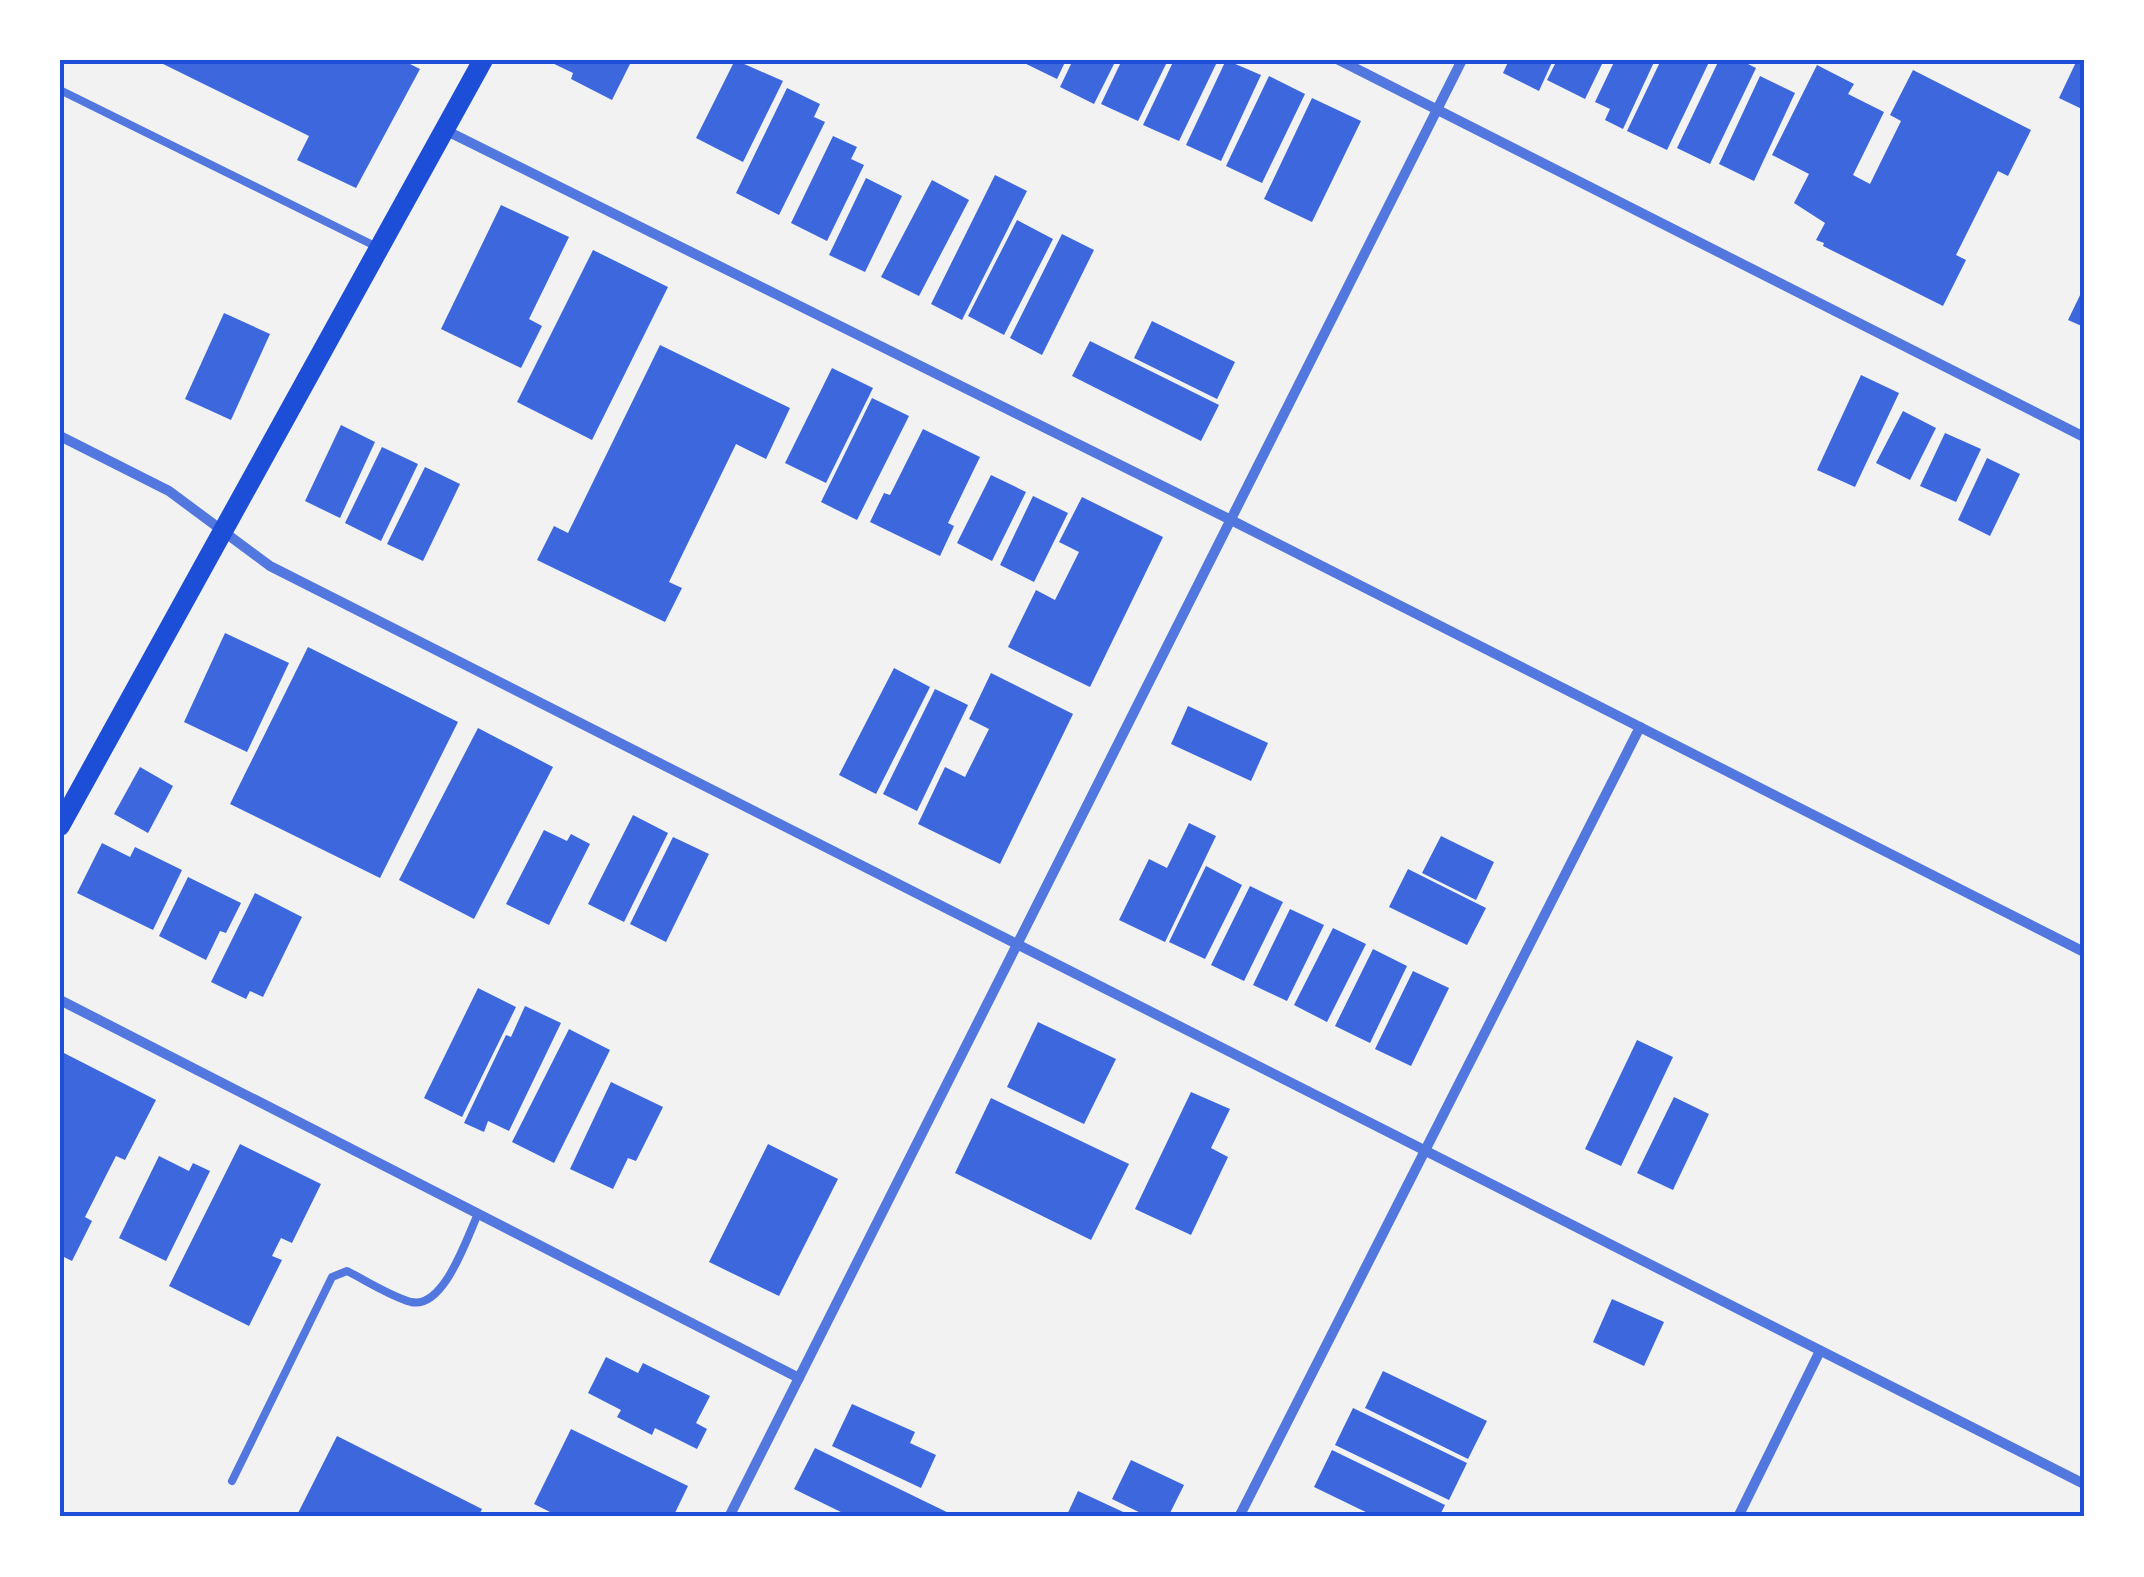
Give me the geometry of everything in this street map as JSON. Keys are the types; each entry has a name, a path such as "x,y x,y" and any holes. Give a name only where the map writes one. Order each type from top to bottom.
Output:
{"main road":[{"path":"60,826 484,60"}],"street":[{"path":"1339,60 2084,437"},
{"path":"729,1517 1462,60"},
{"path":"445,130 1231,520 2084,952"},
{"path":"60,436 169,491 270,566 2084,1484"},
{"path":"1239,1517 1640,727"},
{"path":"60,1000 798,1378"},
{"path":"1738,1517 1820,1351"}],"lane":[{"path":"60,90 379,249"},
{"path":"232,1481 332,1277 347,1271 412,1302 432,1299 443,1288 478,1214"}],"building":[{"path":"155,60 402,60 420,69 356,188 297,160 309,136"},
{"path":"546,60 632,60 612,100 571,79 573,73"},
{"path":"735,60 783,81 743,162 696,138"},
{"path":"1018,60 1066,60 1057,79"},
{"path":"1073,60 1116,60 1094,104 1060,87"},
{"path":"1122,60 1168,60 1138,121 1101,104"},
{"path":"1174,60 1218,60 1179,141 1143,125"},
{"path":"1226,60 1261,75 1221,161 1186,145"},
{"path":"1509,60 1553,60 1539,91 1503,73"},
{"path":"1557,60 1604,60 1585,99 1547,80"},
{"path":"1615,60 1655,60 1623,129 1605,120 1610,109 1595,102"},
{"path":"1661,60 1710,60 1667,150 1627,131"},
{"path":"1719,60 1740,60 1756,68 1710,164 1677,148"},
{"path":"2077,60 2084,60 2084,110 2059,98"},
{"path":"1817,65 1854,84 1848,94 1884,112 1853,175 1870,184 1901,121 1890,115 1913,70 2031,130 2008,176 1998,171 1956,255 1966,260 1943,306 1823,246 1816,240 1825,223 1794,203 1809,174 1772,155"},
{"path":"1269,76 1305,94 1262,183 1226,166"},
{"path":"1760,76 1795,93 1754,181 1719,164"},
{"path":"787,88 820,104 814,117 825,122 779,215 736,193"},
{"path":"1312,98 1361,121 1312,222 1264,199"},
{"path":"833,136 857,147 851,159 864,165 827,241 791,223"},
{"path":"995,175 1027,191 962,320 931,304"},
{"path":"866,178 902,196 865,272 829,255"},
{"path":"932,180 969,200 919,296 881,277"},
{"path":"501,205 569,237 529,319 542,326 521,368 441,329"},
{"path":"1017,220 1053,239 1004,335 968,316"},
{"path":"1062,234 1094,250 1042,355 1010,338"},
{"path":"593,250 668,287 592,440 517,402"},
{"path":"2084,287 2084,327 2068,320"},
{"path":"224,313 270,334 231,420 185,399"},
{"path":"1152,321 1235,362 1217,399 1134,358"},
{"path":"1090,341 1219,405 1201,441 1072,376"},
{"path":"660,345 790,408 766,459 736,444 669,582 682,588 665,622 537,560 554,526 568,533"},
{"path":"832,368 873,388 826,483 785,463"},
{"path":"1861,375 1899,393 1855,487 1817,470"},
{"path":"872,398 909,416 857,520 821,502"},
{"path":"1903,411 1936,428 1910,480 1876,463"},
{"path":"341,425 375,442 340,518 305,501"},
{"path":"923,429 980,457 948,523 954,526 940,556 870,522 884,493 890,495"},
{"path":"1945,433 1981,449 1956,502 1920,486"},
{"path":"382,447 418,464 381,541 345,523"},
{"path":"1987,458 2020,474 1990,536 1958,520"},
{"path":"425,467 460,484 423,561 387,544"},
{"path":"991,475 1026,492 992,561 957,543"},
{"path":"1033,496 1068,513 1034,582 1000,565"},
{"path":"1082,497 1163,537 1090,687 1008,647 1036,590 1055,600 1079,552 1059,542"},
{"path":"225,633 289,663 247,752 184,722"},
{"path":"308,647 458,722 380,878 230,804"},
{"path":"894,668 930,687 876,794 839,775"},
{"path":"991,673 1073,714 1000,864 918,824 945,767 965,777 989,729 969,719"},
{"path":"935,689 968,705 917,811 883,794"},
{"path":"1188,706 1268,743 1251,781 1171,744"},
{"path":"478,728 553,767 474,919 399,880"},
{"path":"140,767 173,786 148,833 114,814"},
{"path":"633,815 668,833 624,922 588,904"},
{"path":"1189,823 1216,836 1165,942 1119,920 1149,859 1167,868"},
{"path":"544,830 567,841 571,834 590,844 549,925 506,904"},
{"path":"1441,836 1494,862 1476,900 1422,873"},
{"path":"673,837 709,854 666,942 630,924"},
{"path":"102,843 130,857 135,847 182,870 153,930 77,893"},
{"path":"1206,866 1242,885 1205,959 1169,942"},
{"path":"1408,869 1486,908 1467,945 1389,907"},
{"path":"188,877 241,903 226,933 220,931 206,960 159,936"},
{"path":"1250,886 1283,902 1244,981 1211,965"},
{"path":"255,893 302,917 263,997 250,991 246,999 211,982"},
{"path":"1290,909 1324,925 1287,1001 1253,985"},
{"path":"1333,928 1366,944 1327,1022 1294,1005"},
{"path":"1373,949 1407,966 1370,1043 1335,1026"},
{"path":"1413,971 1449,988 1411,1066 1375,1049"},
{"path":"478,988 516,1007 462,1117 424,1098"},
{"path":"525,1006 561,1023 509,1131 488,1121 484,1132 464,1123 506,1035 511,1037"},
{"path":"1038,1022 1116,1059 1084,1124 1007,1087"},
{"path":"569,1029 610,1050 554,1163 512,1142"},
{"path":"1637,1040 1673,1057 1621,1166 1585,1149"},
{"path":"60,1051 156,1100 125,1160 116,1156 85,1217 92,1221 72,1261 60,1255"},
{"path":"611,1082 663,1107 636,1161 628,1158 613,1189 570,1169"},
{"path":"1191,1092 1230,1109 1211,1148 1228,1157 1191,1235 1135,1209"},
{"path":"1674,1097 1709,1114 1673,1190 1637,1173"},
{"path":"991,1098 1129,1164 1091,1240 955,1173"},
{"path":"240,1144 321,1184 292,1243 281,1238 272,1256 282,1260 249,1326 169,1286"},
{"path":"768,1144 838,1179 779,1296 709,1262"},
{"path":"159,1156 189,1171 193,1163 210,1171 166,1261 119,1238"},
{"path":"1612,1299 1664,1322 1644,1366 1593,1342"},
{"path":"606,1357 638,1373 643,1363 710,1396 696,1423 707,1429 697,1449 655,1428 652,1435 617,1417 621,1410 588,1393"},
{"path":"1383,1371 1487,1421 1468,1459 1365,1408"},
{"path":"852,1404 915,1432 910,1443 936,1455 921,1488 832,1446"},
{"path":"1353,1408 1467,1463 1449,1500 1335,1445"},
{"path":"571,1429 688,1486 673,1517 560,1517 534,1504"},
{"path":"337,1436 482,1509 478,1517 296,1517"},
{"path":"815,1448 957,1517 851,1517 794,1489"},
{"path":"1332,1450 1445,1505 1439,1517 1376,1517 1314,1487"},
{"path":"1131,1460 1184,1485 1168,1517 1149,1517 1112,1499"},
{"path":"1078,1491 1134,1517 1066,1517"}]}
